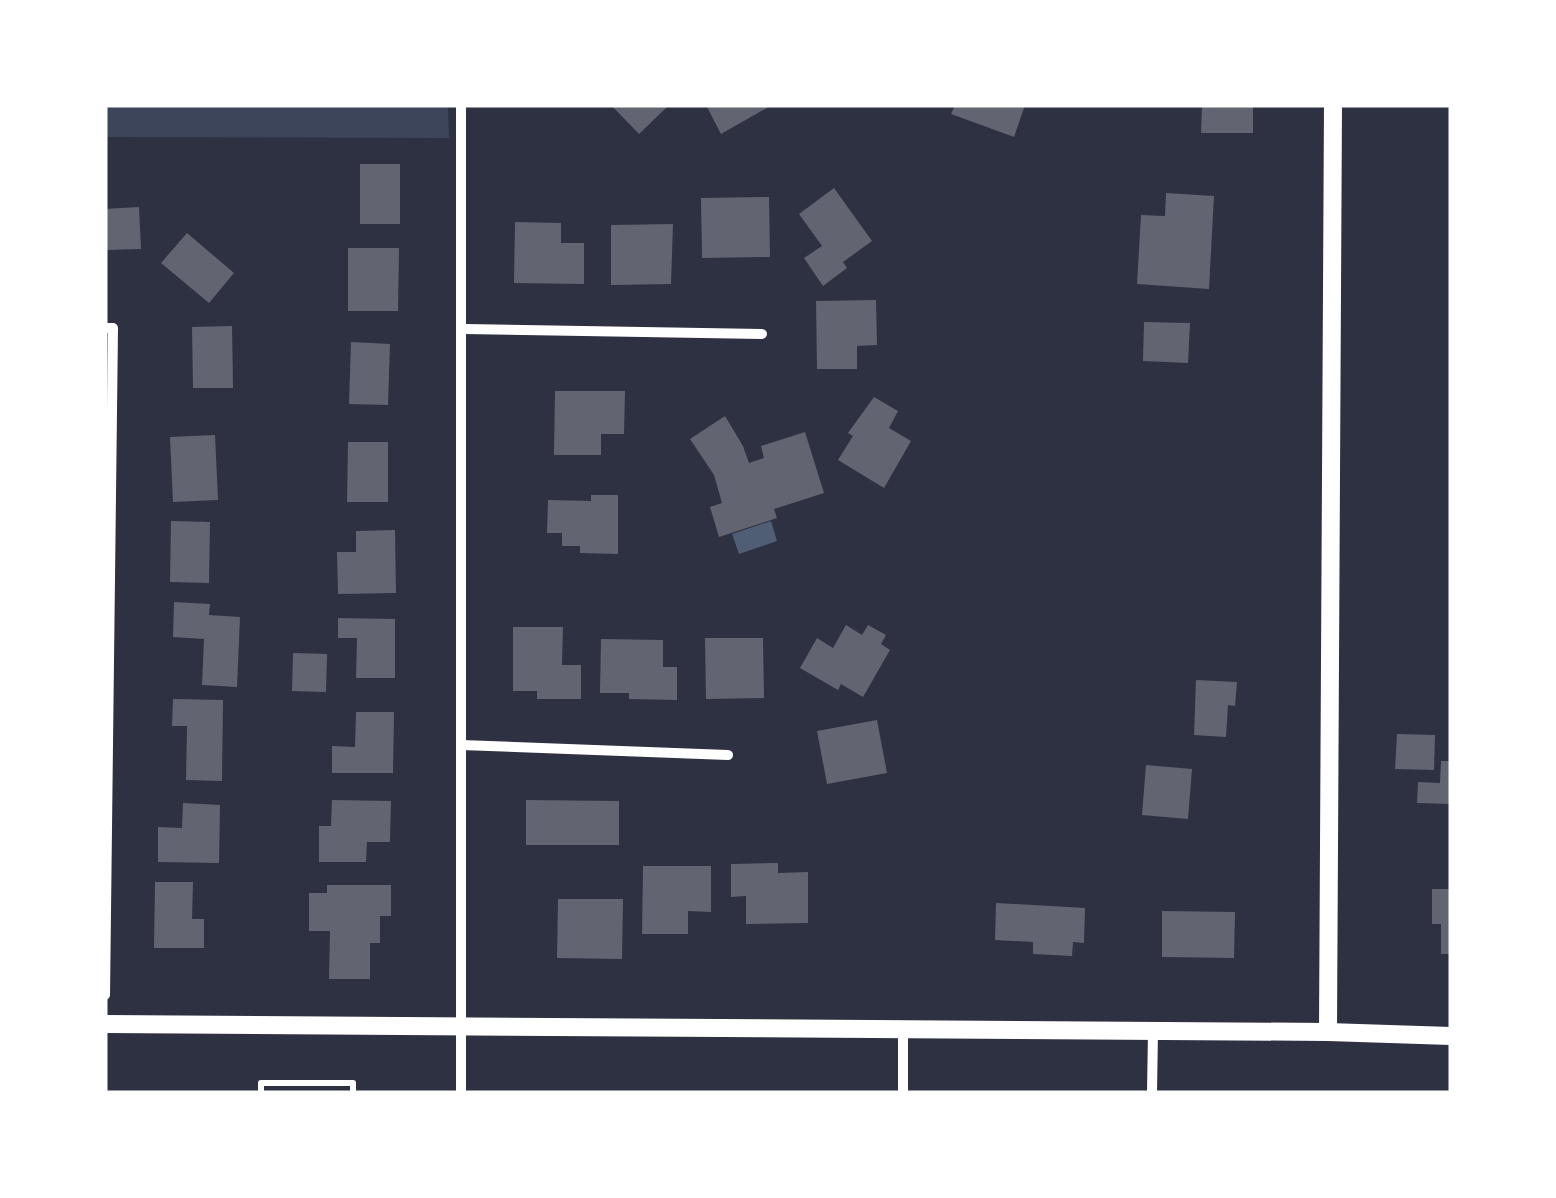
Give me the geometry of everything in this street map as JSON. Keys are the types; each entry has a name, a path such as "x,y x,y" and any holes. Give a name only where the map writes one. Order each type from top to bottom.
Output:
{"street":[{"path":"461,1093 462,105"},
{"path":"1328,1032 1333,105"},
{"path":"105,995 109,328"},
{"path":"464,329 762,334"},
{"path":"461,745 728,754"},
{"path":"105,1024 1153,1030 1451,1036"},
{"path":"902,1093 903,1028"},
{"path":"1152,1093 1153,1030"}],"lane":[{"path":"261,1093 261,1082 353,1083 353,1093"}],"shaded area":[{"path":"105,105 448,105 449,138 105,137"},
{"path":"771,521 777,541 739,554 732,534"}],"building":[{"path":"611,105 669,105 639,134"},
{"path":"706,105 772,105 721,134"},
{"path":"955,105 1025,105 1014,137 951,114"},
{"path":"1202,105 1253,105 1253,133 1201,133"},
{"path":"360,164 400,164 400,224 360,224"},
{"path":"834,188 872,241 843,262 847,268 823,286 804,258 822,246 799,214"},
{"path":"1166,193 1214,196 1209,289 1137,284 1141,215 1165,216"},
{"path":"769,197 770,257 702,258 701,198"},
{"path":"139,207 141,249 105,250 105,209"},
{"path":"515,222 561,223 561,243 584,243 584,284 514,283"},
{"path":"673,224 671,284 611,285 611,225"},
{"path":"187,233 234,273 209,303 161,263"},
{"path":"348,248 399,248 398,311 348,311"},
{"path":"876,300 877,345 857,346 857,369 817,369 816,301"},
{"path":"1144,322 1190,323 1188,363 1143,361"},
{"path":"232,326 233,388 193,388 192,327"},
{"path":"351,342 390,344 388,405 349,404"},
{"path":"555,391 625,391 624,434 601,434 601,455 554,455"},
{"path":"874,397 898,411 889,428 911,441 884,488 838,460 853,436 848,433"},
{"path":"725,416 749,463 764,458 761,446 805,432 824,493 774,509 777,518 719,537 710,507 722,503 714,475 690,439"},
{"path":"215,435 218,500 173,502 170,437"},
{"path":"348,442 388,442 388,502 347,502"},
{"path":"591,495 618,495 618,554 580,553 580,546 562,546 562,533 547,533 548,500 591,501"},
{"path":"171,521 210,522 209,583 170,582"},
{"path":"395,530 396,593 338,594 337,552 356,552 356,531"},
{"path":"174,602 210,604 209,615 240,617 237,687 202,685 204,639 173,637"},
{"path":"338,618 395,619 395,678 356,678 357,638 338,638"},
{"path":"846,625 862,635 868,625 886,635 881,644 890,650 863,697 841,684 838,690 800,668 817,638 833,648"},
{"path":"513,627 563,627 562,665 581,665 581,699 537,699 537,691 513,691"},
{"path":"705,638 763,638 764,698 706,699"},
{"path":"601,639 663,640 663,667 677,667 677,700 629,699 629,693 600,693"},
{"path":"293,653 327,654 326,692 292,691"},
{"path":"1196,680 1237,682 1235,706 1228,705 1226,737 1194,735"},
{"path":"173,699 223,700 222,781 186,780 187,726 172,726"},
{"path":"356,712 394,712 393,773 332,773 332,746 355,747"},
{"path":"877,720 887,773 827,784 817,731"},
{"path":"1397,734 1435,735 1434,770 1395,769"},
{"path":"1441,761 1451,761 1451,804 1417,803 1418,782 1440,783"},
{"path":"1146,765 1192,769 1188,819 1142,815"},
{"path":"332,800 391,801 390,842 367,842 366,862 319,862 319,826 331,826"},
{"path":"526,800 619,801 619,845 526,845"},
{"path":"183,803 220,805 219,863 158,862 158,827 182,828"},
{"path":"778,863 778,873 808,872 808,923 746,924 746,896 731,897 731,864"},
{"path":"643,866 711,866 711,912 688,911 688,934 642,934"},
{"path":"155,882 193,882 192,919 204,919 204,948 154,948"},
{"path":"327,885 391,885 391,916 380,916 380,943 370,943 370,979 329,979 330,931 309,931 309,893 327,893"},
{"path":"1432,889 1451,889 1451,954 1441,954 1441,924 1432,924"},
{"path":"558,899 623,899 622,959 557,958"},
{"path":"996,903 1085,908 1084,943 1073,942 1072,956 1033,954 1033,942 995,940"},
{"path":"1162,911 1235,912 1234,958 1162,957"}]}
